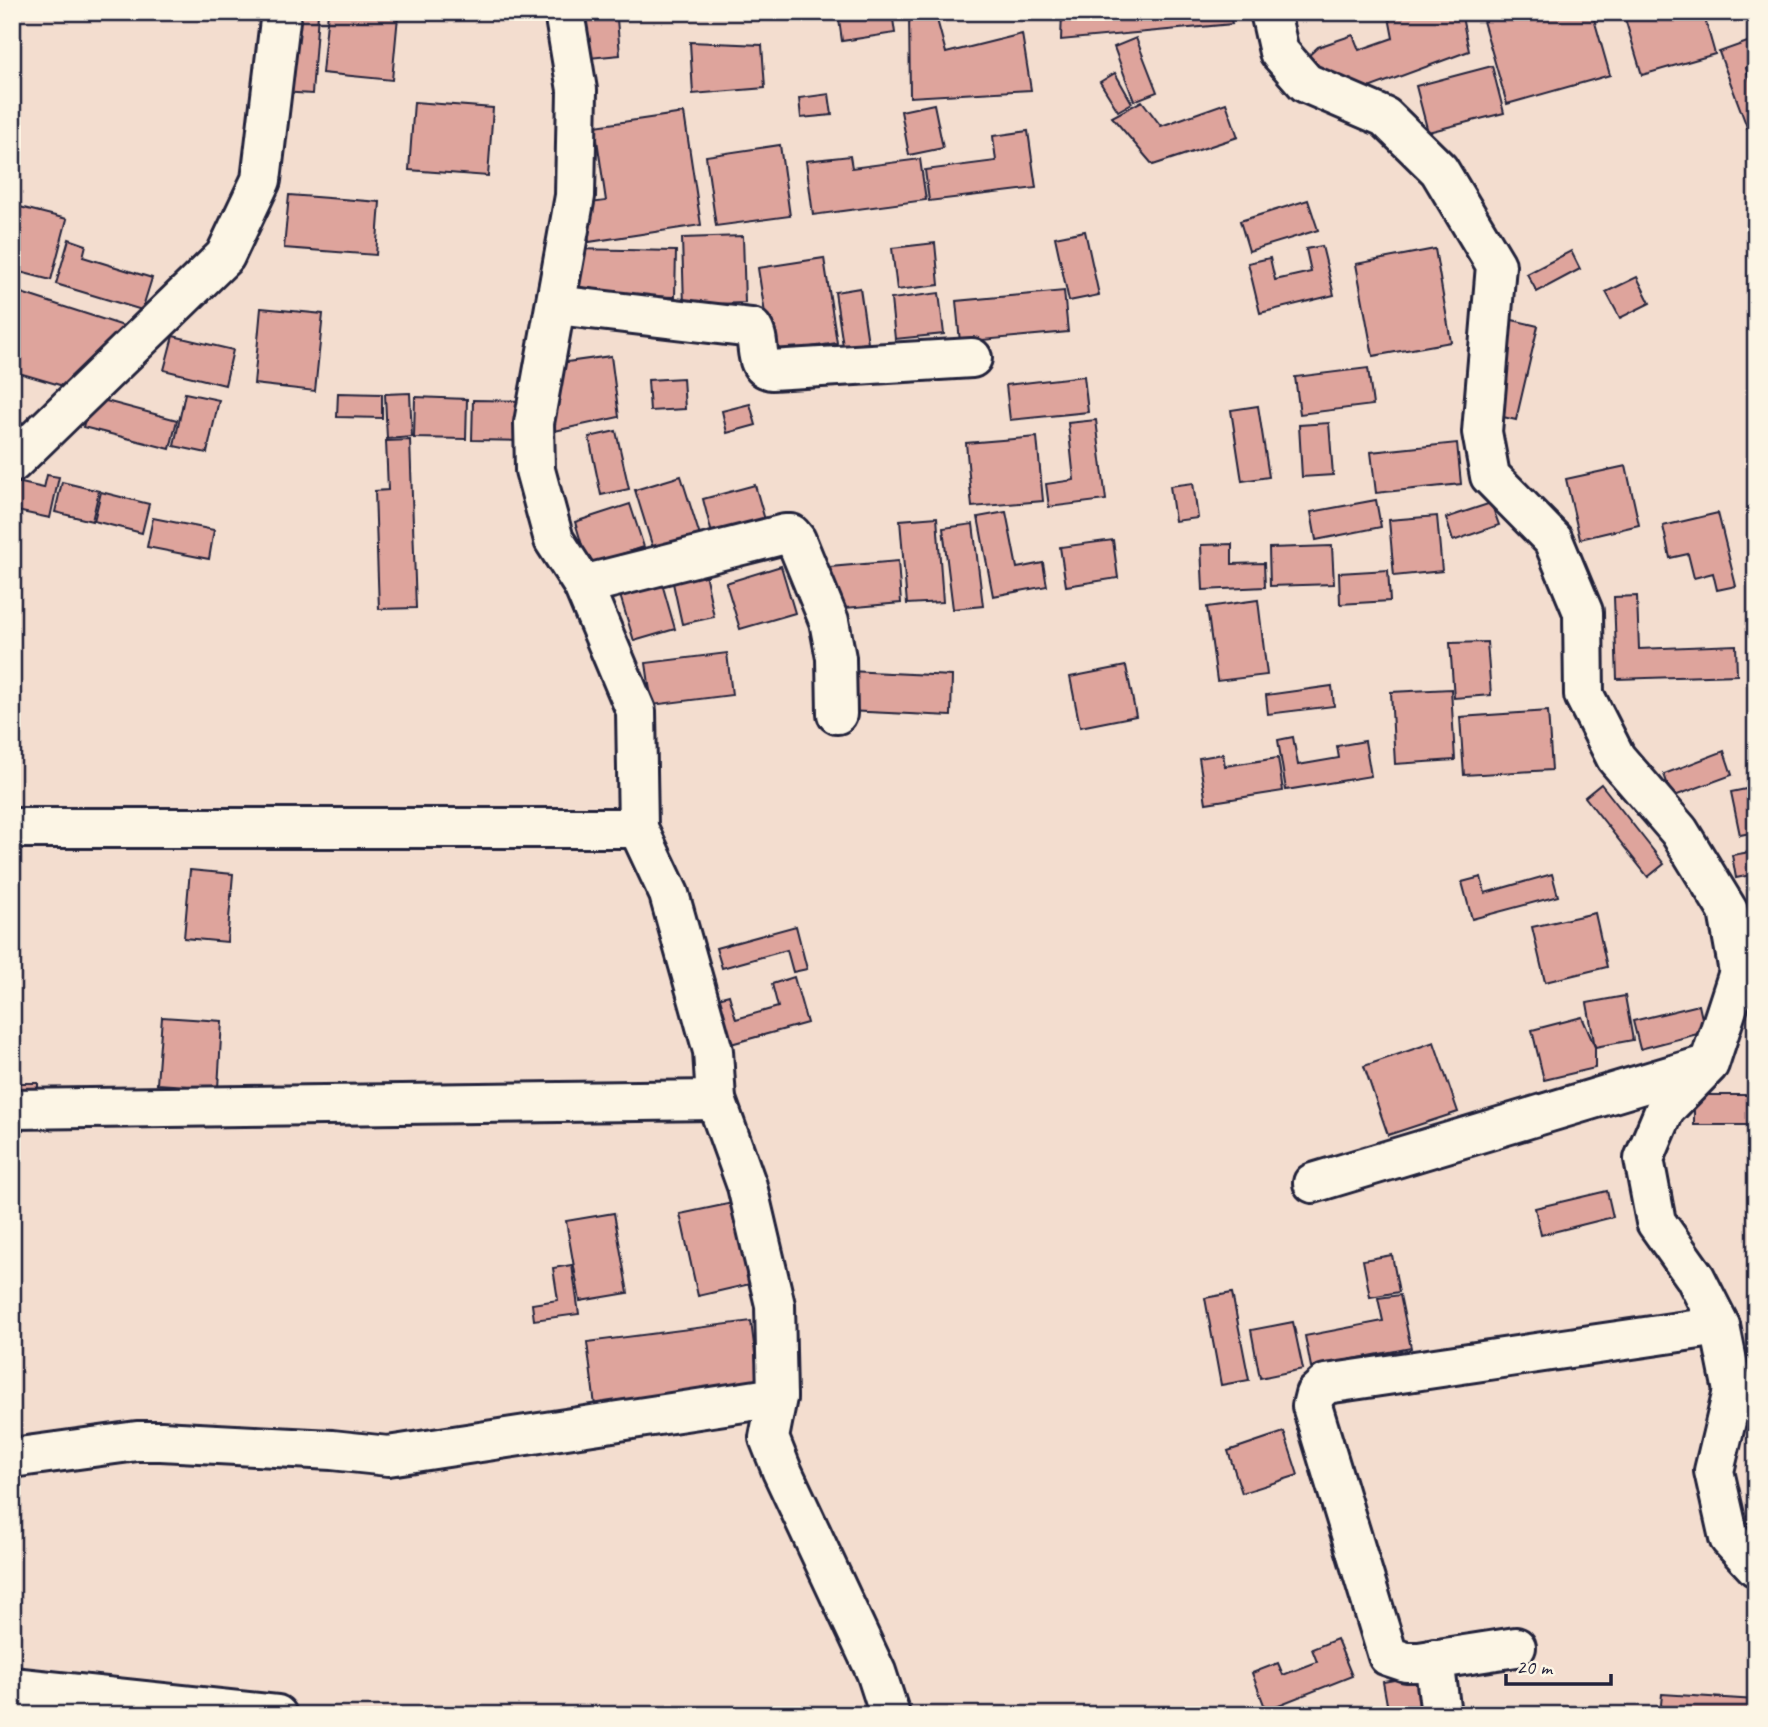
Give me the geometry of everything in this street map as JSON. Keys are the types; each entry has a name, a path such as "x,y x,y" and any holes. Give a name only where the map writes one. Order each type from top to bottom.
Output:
{"street":[{"path":"12,463 225,256 261,180 281,12"},
{"path":"564,12 577,90 575,196 534,423 535,470 554,540 583,584 636,712 638,828 669,894 713,1051 716,1100 747,1186 775,1305 777,1397 769,1438 876,1672 890,1715"},
{"path":"1270,12 1279,52 1306,83 1385,117 1439,170 1496,265 1482,432 1490,476 1553,540 1583,612 1584,695 1616,758 1679,831 1728,911 1739,972 1709,1065 1665,1109 1644,1159 1656,1222 1695,1277 1720,1326 1733,1391 1714,1471 1728,1538 1756,1567"},
{"path":"556,305 752,328 756,333 760,365 771,370 972,358"},
{"path":"583,584 791,534 796,540 829,621 836,658 837,714"},
{"path":"12,828 638,828"},
{"path":"1312,1182 1709,1065"},
{"path":"12,1109 716,1100"},
{"path":"1517,1647 1406,1662 1388,1656 1312,1406 1315,1394 1326,1384 1720,1326"},
{"path":"12,1458 137,1441 332,1450 388,1456 777,1397"},
{"path":"1434,1659 1441,1715"},
{"path":"12,1687 277,1715"}],"building":[{"path":"299,12 318,14 312,94 281,92"},
{"path":"328,12 398,16 392,80 322,73"},
{"path":"428,12 523,12 523,15 429,20"},
{"path":"584,12 676,12 617,19 620,55 589,58"},
{"path":"838,12 892,12 895,33 842,41"},
{"path":"909,12 935,12 946,53 1022,34 1031,90 910,97"},
{"path":"1062,12 1229,12 1232,24 1061,40"},
{"path":"1388,12 1461,12 1469,51 1358,92 1305,59 1318,47 1353,35 1359,50 1393,38"},
{"path":"1513,12 1592,12 1610,75 1507,104 1483,21"},
{"path":"1623,12 1703,12 1715,54 1642,75"},
{"path":"1136,38 1157,92 1134,101 1114,47"},
{"path":"1756,39 1756,64 1746,68 1756,96 1756,151 1719,52"},
{"path":"690,42 762,45 765,88 693,94"},
{"path":"1492,66 1504,113 1428,132 1416,86"},
{"path":"1115,73 1132,103 1118,111 1100,82"},
{"path":"829,94 832,115 801,118 799,98"},
{"path":"1142,101 1161,126 1226,103 1238,137 1153,165 1112,117"},
{"path":"414,102 493,108 488,176 409,170"},
{"path":"934,104 943,148 909,155 901,111"},
{"path":"684,113 701,225 589,242 583,204 606,201 595,126"},
{"path":"1028,131 1036,188 929,201 925,170 996,161 993,136"},
{"path":"780,145 790,216 716,226 706,156"},
{"path":"850,156 852,168 920,159 926,200 813,215 806,161"},
{"path":"289,195 380,202 376,255 284,248"},
{"path":"1308,200 1318,230 1249,251 1240,221"},
{"path":"12,205 67,219 51,280 12,270"},
{"path":"1085,231 1099,295 1069,301 1055,237"},
{"path":"743,236 745,303 684,305 682,238"},
{"path":"69,239 86,245 83,257 152,278 142,310 56,284"},
{"path":"935,243 939,285 897,290 892,248"},
{"path":"1322,246 1334,295 1260,313 1248,263 1270,258 1275,280 1311,272 1306,249"},
{"path":"571,249 676,251 675,297 570,294"},
{"path":"1435,249 1451,342 1373,356 1356,264"},
{"path":"1571,251 1580,269 1537,292 1527,274"},
{"path":"824,258 837,343 771,353 758,268"},
{"path":"1637,277 1650,303 1620,318 1606,292"},
{"path":"860,288 868,343 843,346 835,292"},
{"path":"12,290 130,328 77,390 12,371"},
{"path":"1064,291 1068,332 960,342 956,301"},
{"path":"939,293 944,334 895,339 891,299"},
{"path":"261,308 323,314 315,391 254,384"},
{"path":"1508,319 1538,326 1516,420 1486,413"},
{"path":"173,336 233,350 225,385 164,370"},
{"path":"611,356 619,417 550,432 560,363"},
{"path":"1368,368 1373,405 1300,414 1295,377"},
{"path":"1084,376 1088,412 1010,420 1006,385"},
{"path":"683,378 685,409 650,411 648,380"},
{"path":"185,393 219,400 207,453 174,446"},
{"path":"338,393 382,394 382,418 337,417"},
{"path":"410,393 412,437 387,439 385,394"},
{"path":"91,397 177,420 170,449 83,427"},
{"path":"415,397 467,399 466,439 414,438"},
{"path":"473,400 527,401 526,441 472,440"},
{"path":"750,404 756,425 727,433 722,411"},
{"path":"1258,406 1269,477 1242,481 1231,410"},
{"path":"1096,420 1106,500 1049,507 1046,484 1074,480 1068,423"},
{"path":"1329,423 1333,475 1302,477 1299,425"},
{"path":"616,431 629,489 601,495 589,437"},
{"path":"1037,437 1043,501 972,507 966,443"},
{"path":"410,440 416,608 379,609 375,491 388,490 386,441"},
{"path":"1457,443 1461,484 1376,493 1371,452"},
{"path":"1626,466 1639,525 1580,539 1566,479"},
{"path":"47,475 59,477 50,518 12,510 12,481 44,488"},
{"path":"681,476 700,536 654,551 635,490"},
{"path":"62,482 99,491 92,521 55,512"},
{"path":"1193,483 1198,518 1175,521 1170,486"},
{"path":"755,485 765,520 712,534 703,499"},
{"path":"101,492 149,504 142,533 94,521"},
{"path":"1376,500 1381,527 1316,540 1311,512"},
{"path":"1491,503 1499,525 1453,541 1446,518"},
{"path":"630,504 644,547 588,565 575,522"},
{"path":"1006,512 1017,568 1043,563 1047,586 993,596 978,517"},
{"path":"1718,513 1736,586 1717,590 1713,573 1694,578 1688,554 1670,558 1663,526"},
{"path":"1437,516 1442,571 1394,576 1389,520"},
{"path":"937,517 943,602 907,604 900,520"},
{"path":"153,518 214,530 209,559 147,547"},
{"path":"973,524 983,606 953,609 943,528"},
{"path":"1113,540 1118,578 1066,586 1060,547"},
{"path":"1232,544 1232,564 1264,563 1265,587 1203,590 1201,545"},
{"path":"1332,546 1334,584 1270,586 1269,548"},
{"path":"898,561 901,603 834,609 830,567"},
{"path":"781,566 795,613 740,629 726,583"},
{"path":"704,568 714,617 682,624 671,574"},
{"path":"1388,570 1390,601 1340,604 1339,573"},
{"path":"661,580 675,629 634,641 619,592"},
{"path":"1637,596 1639,649 1736,645 1737,675 1617,679 1614,597"},
{"path":"1258,600 1267,675 1217,681 1207,607"},
{"path":"1487,642 1491,695 1454,698 1450,643"},
{"path":"727,653 732,695 652,705 646,663"},
{"path":"1126,666 1136,716 1080,727 1070,677"},
{"path":"848,671 952,676 951,716 847,711"},
{"path":"1332,686 1334,706 1268,714 1266,695"},
{"path":"1451,689 1455,760 1395,764 1391,692"},
{"path":"1548,711 1552,770 1464,775 1460,717"},
{"path":"1293,737 1298,765 1339,758 1337,746 1365,741 1371,776 1286,790 1278,740"},
{"path":"1724,751 1732,775 1672,797 1664,774"},
{"path":"1223,754 1225,766 1278,758 1283,791 1206,803 1199,758"},
{"path":"1601,784 1664,864 1648,877 1585,797"},
{"path":"1756,787 1756,832 1740,835 1731,792"},
{"path":"1756,851 1756,874 1736,878 1732,855"},
{"path":"190,870 233,874 227,942 184,938"},
{"path":"1552,874 1558,896 1472,919 1462,882 1481,877 1485,893"},
{"path":"1595,913 1607,967 1545,982 1532,927"},
{"path":"796,926 807,969 793,972 787,950 722,968 716,948"},
{"path":"794,977 807,1023 720,1047 707,1001 729,995 736,1019 778,1007 772,984"},
{"path":"1625,996 1633,1040 1595,1047 1587,1003"},
{"path":"1699,1005 1705,1032 1640,1049 1633,1021"},
{"path":"162,1017 222,1021 218,1088 157,1084"},
{"path":"1582,1017 1595,1047 1595,1068 1544,1080 1532,1030"},
{"path":"1434,1042 1458,1112 1388,1135 1364,1066"},
{"path":"12,1083 38,1083 38,1100 12,1100"},
{"path":"1694,1095 1756,1095 1756,1125 1694,1125"},
{"path":"1607,1191 1613,1217 1541,1235 1535,1208"},
{"path":"733,1203 750,1284 698,1296 680,1214"},
{"path":"614,1213 628,1293 580,1301 566,1221"},
{"path":"1392,1255 1399,1292 1370,1297 1363,1260"},
{"path":"572,1265 579,1314 534,1320 532,1304 558,1300 553,1268"},
{"path":"1232,1293 1249,1380 1221,1385 1205,1298"},
{"path":"1400,1295 1411,1348 1311,1367 1305,1336 1383,1321 1378,1298"},
{"path":"751,1321 759,1386 595,1406 587,1342"},
{"path":"1293,1322 1303,1369 1260,1378 1251,1330"},
{"path":"1284,1432 1298,1475 1242,1493 1228,1451"},
{"path":"1337,1639 1352,1676 1266,1710 1252,1673 1278,1663 1283,1675 1317,1662 1312,1649"},
{"path":"1417,1676 1425,1715 1389,1715 1383,1682"},
{"path":"1662,1694 1756,1700 1756,1715 1660,1715"},
{"path":"1486,1707 1487,1715 1456,1715 1456,1710"}]}
